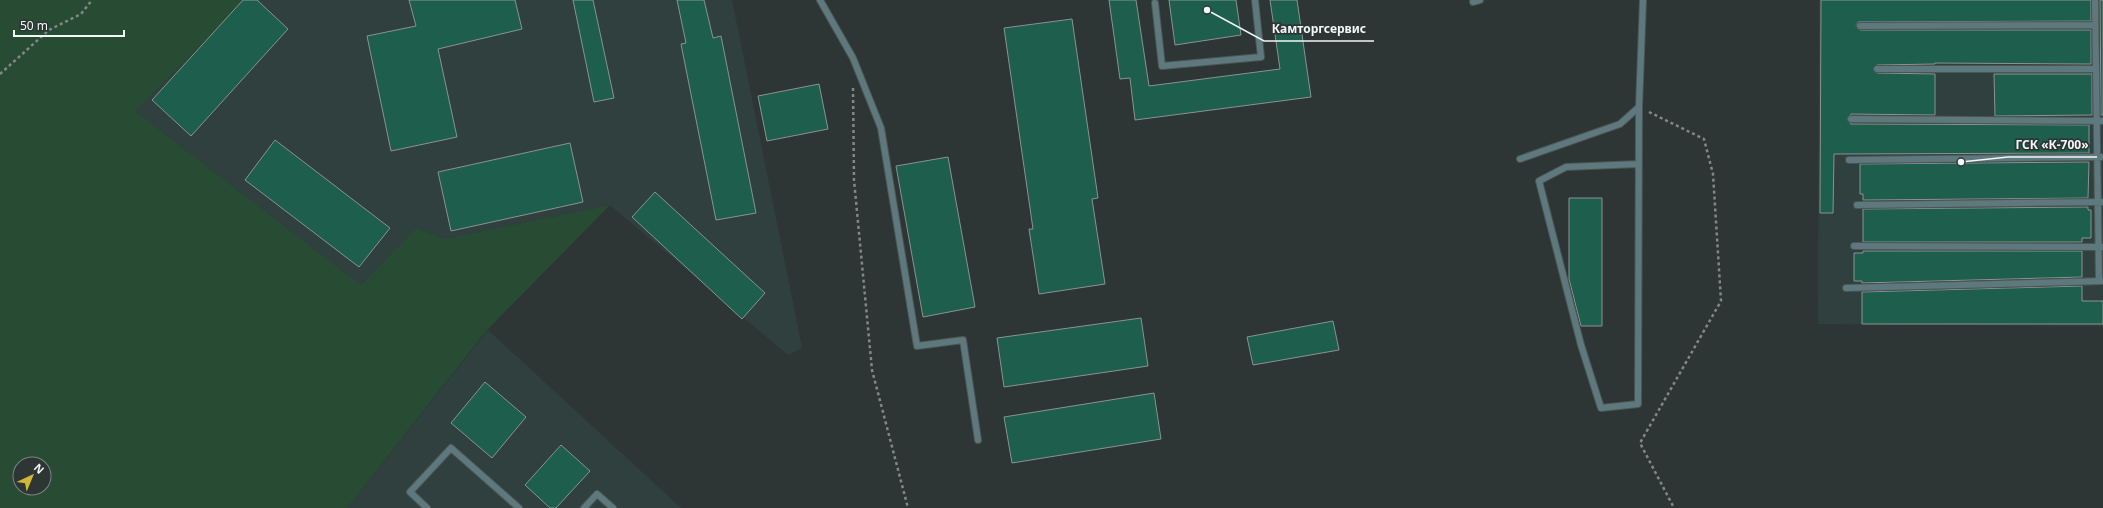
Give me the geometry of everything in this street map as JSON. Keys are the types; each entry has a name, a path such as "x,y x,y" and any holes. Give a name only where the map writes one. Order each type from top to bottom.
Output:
{"lane":[{"path":"820,0 853,58 881,128 917,346 963,340 978,440"},
{"path":"1155,3 1162,66 1261,57 1255,0"},
{"path":"1473,2 1480,0"},
{"path":"1638,164 1566,167 1539,181 1581,345 1601,408 1638,404 1638,164 1643,0"},
{"path":"1846,288 2101,281 2100,121 2096,70 2095,0"},
{"path":"1860,26 2095,25"},
{"path":"1877,69 2096,70"},
{"path":"1520,159 1620,124 1639,107"},
{"path":"1851,119 2100,121"},
{"path":"1849,160 2100,157"},
{"path":"1857,205 2100,202"},
{"path":"1854,246 2101,247"},
{"path":"427,508 410,492 451,448 519,508"},
{"path":"584,508 597,494 613,508"}],"path":[{"path":"0,74 49,30 81,14 92,0"},
{"path":"853,81 854,180 872,370 908,508"},
{"path":"1639,107 1704,139 1713,174 1720,302 1640,443 1674,508"}],"shaded area":[{"path":"246,0 732,0 802,348 788,355 610,205 445,239 416,228 361,285 135,111"},
{"path":"1819,0 2103,0 2103,326 1818,324"},
{"path":"488,330 681,508 347,508"}],"green space":[{"path":"0,0 246,0 135,111 361,285 416,228 445,239 610,205 487,330 347,508 0,508"}],"building":[{"path":"243,0 257,0 288,29 191,136 152,100"},
{"path":"409,0 515,0 522,29 438,49 457,137 391,151 367,36 416,26"},
{"path":"573,0 593,0 614,98 594,102"},
{"path":"677,0 704,0 713,38 721,36 756,213 716,220 681,44 686,43"},
{"path":"1109,0 1136,0 1149,86 1280,69 1270,0 1297,0 1311,97 1135,120 1130,78 1120,79"},
{"path":"1169,0 1236,0 1241,35 1175,45"},
{"path":"1821,0 2091,0 2091,21 1858,22 1856,26 1860,30 2091,30 2091,64 1935,63 1877,65 1873,69 1877,73 1935,74 1935,115 1851,114 1847,119 1851,124 2089,125 2089,153 1834,154 1833,213 1820,213"},
{"path":"2100,0 2103,0 2103,115 2101,115"},
{"path":"1072,19 1098,198 1092,199 1105,284 1039,294 1029,229 1033,229 1004,28"},
{"path":"1994,74 2092,74 2092,115 1995,116"},
{"path":"819,84 828,129 767,141 758,96"},
{"path":"275,140 390,228 359,267 245,180"},
{"path":"570,143 583,202 451,231 438,172"},
{"path":"948,157 975,307 923,317 896,166"},
{"path":"2089,162 2088,198 1863,200 1863,194 1860,194 1860,164"},
{"path":"655,192 765,293 742,319 632,217"},
{"path":"1569,198 1602,198 1602,326 1581,326 1569,279"},
{"path":"2088,207 2088,210 2091,210 2091,238 2082,238 2082,242 1863,242 1863,209"},
{"path":"1863,251 2082,251 2082,277 1862,283 1862,281 1854,281 1854,253 1863,253"},
{"path":"2082,286 2082,301 2103,301 2103,324 1862,324 1862,292"},
{"path":"1141,318 1148,366 1004,387 997,338"},
{"path":"1333,321 1339,350 1253,365 1247,337"},
{"path":"485,382 526,417 492,458 451,423"},
{"path":"1154,393 1161,439 1012,463 1004,417"},
{"path":"561,445 590,471 556,508 550,508 525,485"}],"place":[{"name":"Камторгсервис","path":"1207,10"},
{"name":"ГСК «К-700»","path":"1961,162"}]}
